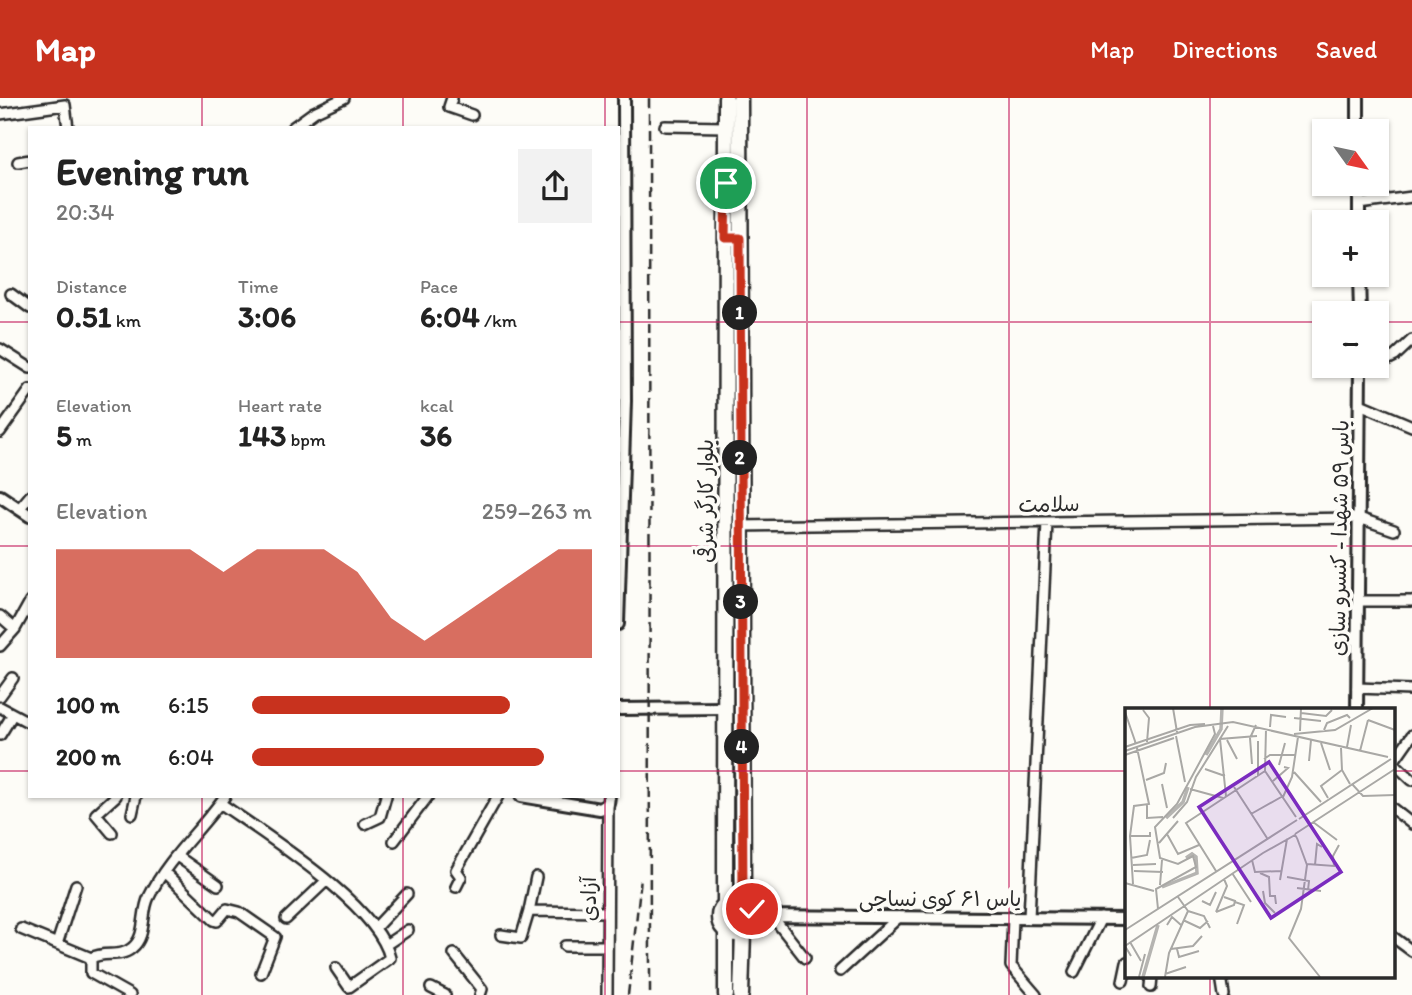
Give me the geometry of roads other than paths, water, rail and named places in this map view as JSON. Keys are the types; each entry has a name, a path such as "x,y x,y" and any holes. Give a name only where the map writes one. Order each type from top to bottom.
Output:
{"main road":[{"name":"بلوار کارگر شرقی","path":"726,98 733,238 740,526 743,901"},
{"name":"بلوار کارگر شرقی","path":"725,903 733,238 740,98"},
{"path":"726,931 743,933 749,929 754,916 743,901 725,903 719,918 726,931 726,995"},
{"path":"741,995 743,933"}],"street":[{"path":"295,126 314,112 344,98"},
{"path":"452,98 449,107 472,115"},
{"path":"620,475 624,98"},
{"path":"1358,98 1358,119"},
{"path":"0,114 65,105 68,126"},
{"path":"665,126 726,127"},
{"path":"18,162 28,160"},
{"path":"1359,196 1359,210"},
{"path":"1359,204 1412,197"},
{"path":"11,294 28,307"},
{"path":"1389,359 1412,340"},
{"path":"0,349 28,367"},
{"name":"یاس ۵۹ شهدا - کنسرو سازی","path":"1357,708 1360,378"},
{"path":"0,432 28,393"},
{"path":"1360,404 1412,426"},
{"path":"0,496 28,515"},
{"path":"19,509 28,498"},
{"name":"سلامت","path":"740,526 1359,518 1394,530"},
{"path":"1029,918 1046,522"},
{"path":"1358,601 1412,601"},
{"path":"0,646 15,629 28,606"},
{"path":"0,616 15,629"},
{"path":"0,696 13,678"},
{"path":"1357,688 1411,691"},
{"path":"0,707 28,722"},
{"path":"620,709 726,708"},
{"path":"0,736 13,714"},
{"path":"1394,761 1412,735"},
{"path":"1394,763 1412,780"},
{"path":"112,833 96,814 114,798"},
{"path":"131,814 135,798"},
{"path":"365,824 380,817 385,798"},
{"path":"394,841 426,798"},
{"path":"456,887 461,877 456,870 497,798"},
{"name":"آزادی","path":"537,798 600,809 608,800"},
{"path":"566,802 575,798"},
{"path":"92,958 101,953 118,955 133,948 142,932 147,899 164,872 223,799 326,881 376,927 387,943 390,958 349,987 337,968"},
{"name":"آزادی","path":"607,995 608,800"},
{"path":"1394,810 1412,824"},
{"path":"177,856 218,884"},
{"path":"164,872 214,920 217,921 227,909 239,912 275,937 261,973"},
{"path":"501,934 521,938 536,877"},
{"path":"286,919 326,881"},
{"path":"57,944 76,885"},
{"path":"376,927 407,894"},
{"path":"530,908 529,911 607,912"},
{"name":"یاس ۶۱ کوی نساجی","path":"754,916 1125,919"},
{"path":"772,916 805,958"},
{"path":"840,971 899,917"},
{"path":"1013,918 1011,966 1036,995"},
{"path":"1074,972 1101,918"},
{"path":"21,929 92,958"},
{"path":"387,943 408,930"},
{"path":"1394,938 1412,951"},
{"path":"565,946 607,946"},
{"path":"454,954 482,989 480,995"},
{"path":"92,958 91,973 130,995"},
{"path":"1123,981 1125,972"},
{"path":"1151,987 1152,978"},
{"path":"431,988 445,995"}],"railway":[{"path":"649,98 650,995"},
{"path":"628,995 641,878"}]}
